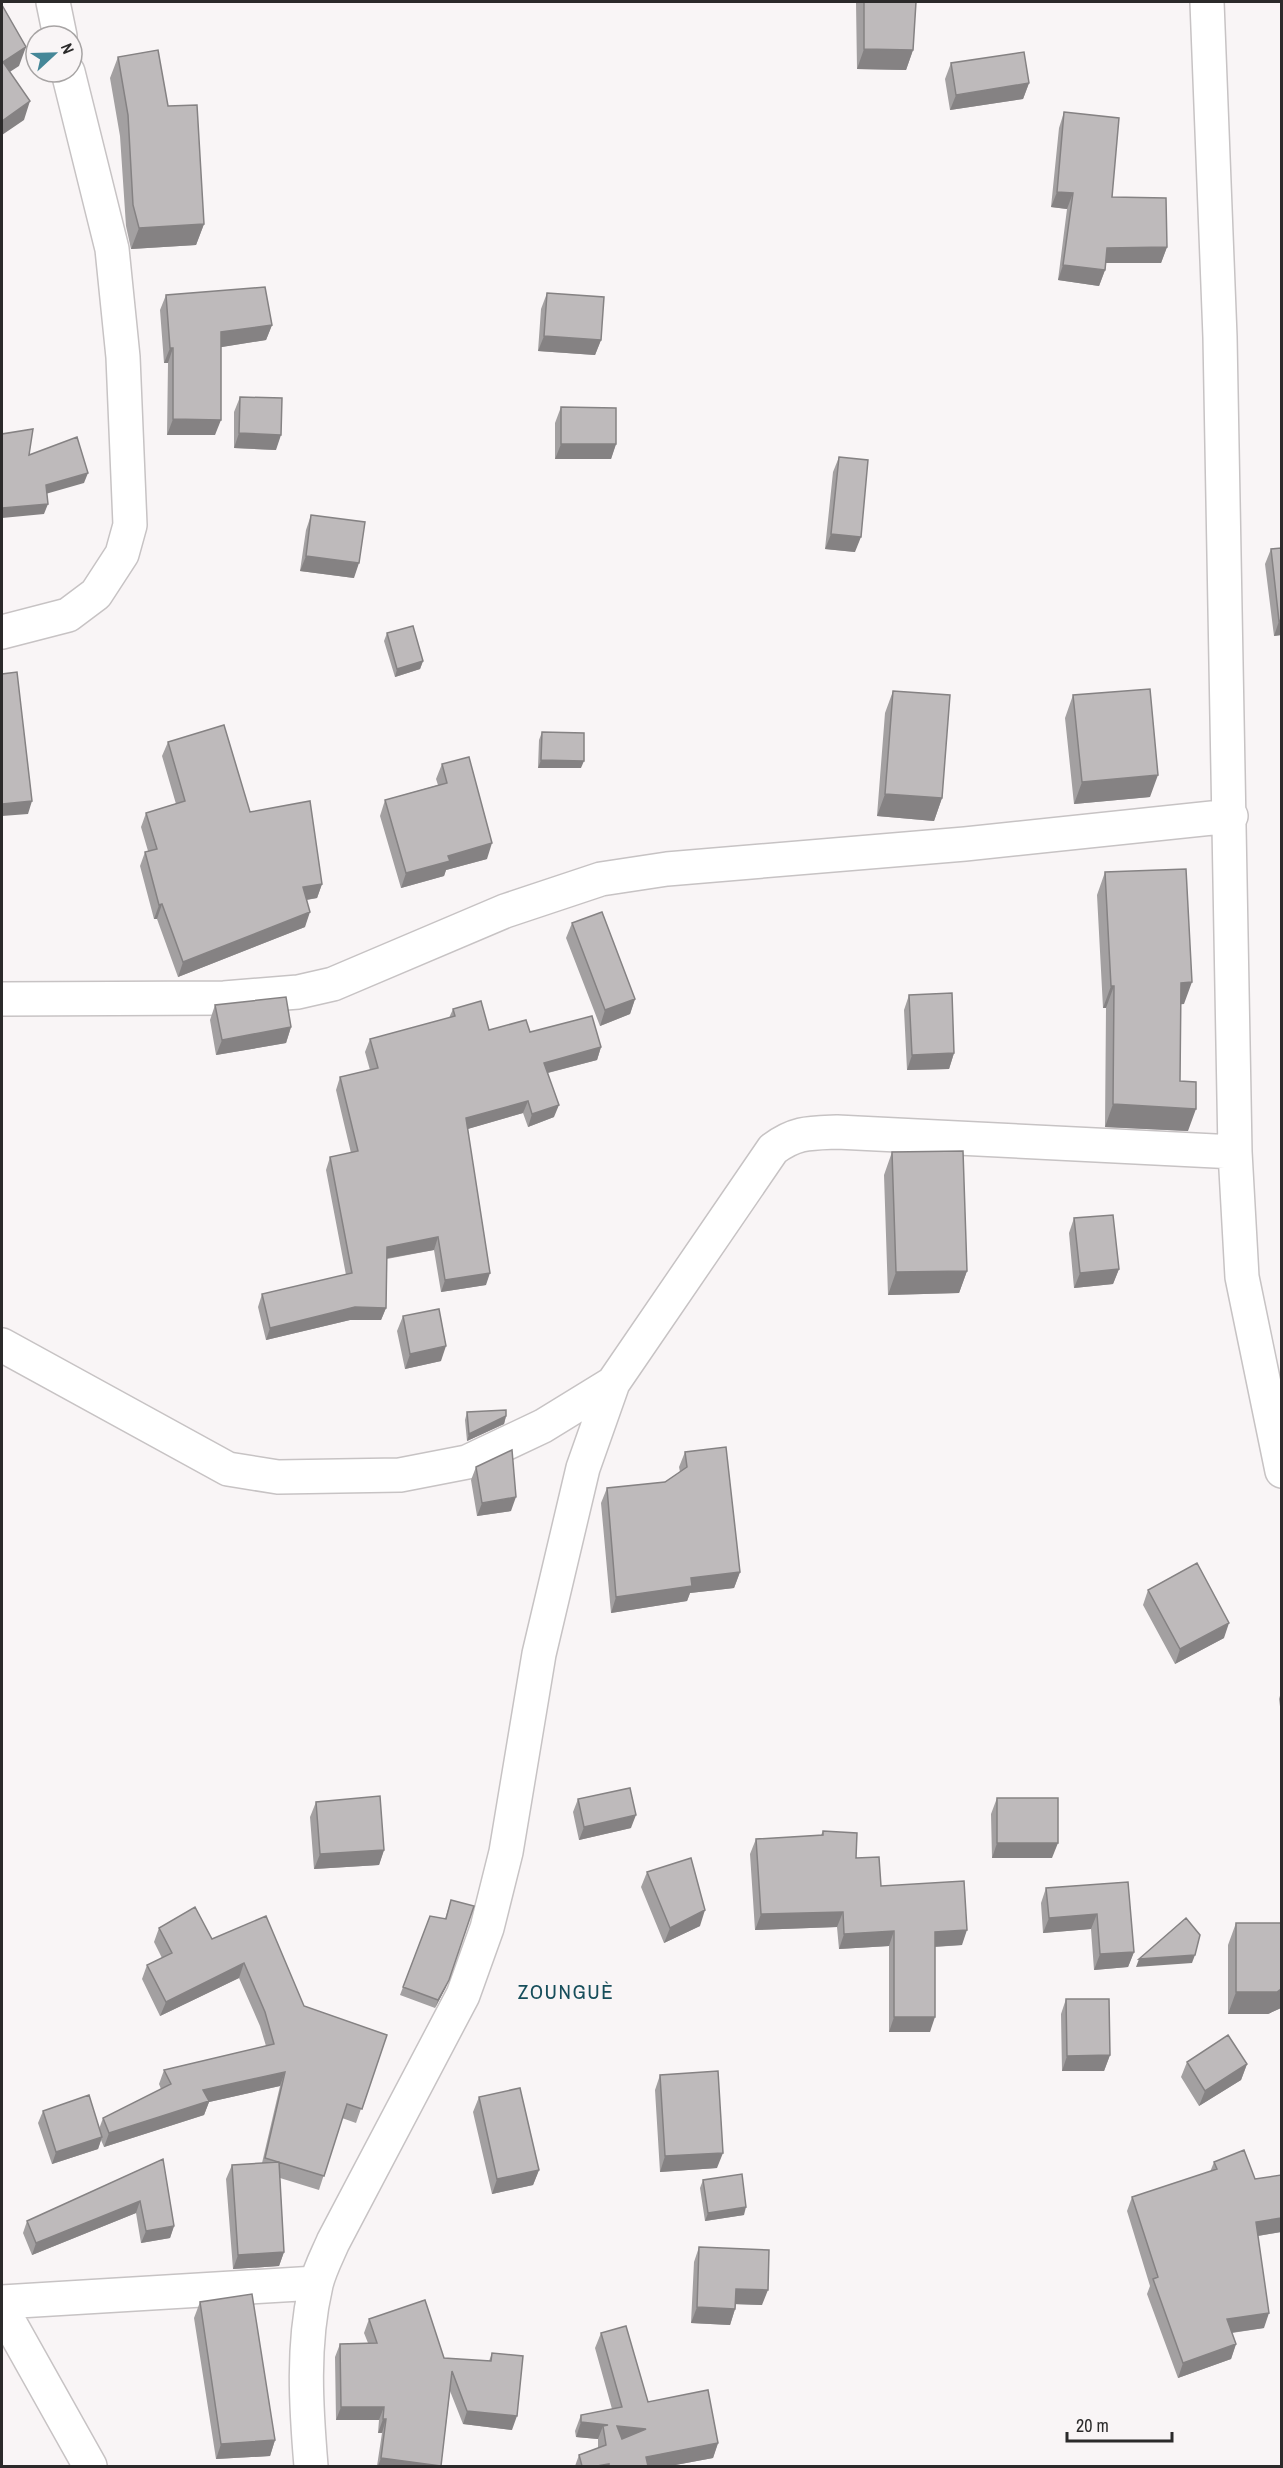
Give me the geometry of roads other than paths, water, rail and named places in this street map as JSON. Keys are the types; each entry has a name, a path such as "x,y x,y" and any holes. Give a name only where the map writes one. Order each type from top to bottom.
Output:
{"street":[{"path":"53,2 58,24"},
{"path":"1207,2 1220,337 1235,1152 1242,1277 1281,1471"},
{"path":"2,632 68,615 96,594 122,554 130,525 123,357 112,249 71,84"},
{"path":"2,999 224,998 298,992 333,984 505,910 601,879 667,869 965,844 1230,816"},
{"path":"311,2466 307,2418 306,2340 316,2283 333,2242 463,1995 487,1928 506,1852 539,1654 583,1468 613,1383 773,1149 789,1138 805,1133 837,1132 1235,1152"},
{"path":"2,1345 228,1469 278,1477 400,1474 466,1462 543,1426 613,1383"},
{"path":"2,2302 316,2283"},
{"path":"2,2309 90,2466"}],"district":[{"name":"ZOUNGUÈ","path":"566,1991"}]}
